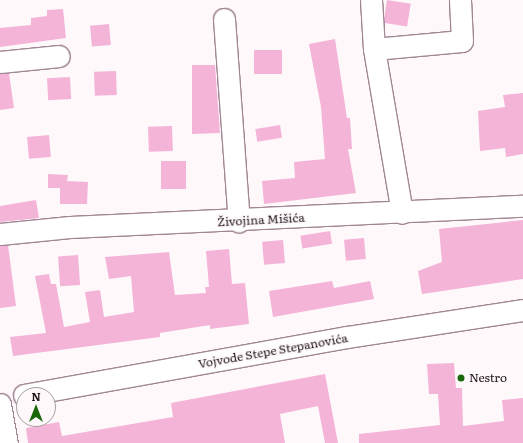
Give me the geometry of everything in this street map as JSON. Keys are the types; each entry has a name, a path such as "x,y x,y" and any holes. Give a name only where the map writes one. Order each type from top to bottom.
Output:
{"street":[{"path":"371,0 374,49 402,213"},
{"path":"374,49 462,41 460,0"},
{"path":"224,19 239,221"},
{"path":"0,62 59,56"},
{"name":"Živojina Mišića","path":"0,234 70,227 239,221 523,206"},
{"name":"Vojvode Stepe Stepanovića","path":"56,389 347,337 523,310"},
{"name":"Vojvode Stepe Stepanovića","path":"0,399 16,396"},
{"path":"0,404 7,443"}],"building":[{"path":"387,0 411,4 407,26 383,23"},
{"path":"63,9 66,38 0,47 0,28 31,25 31,18 47,16 47,10"},
{"path":"109,24 111,45 92,47 90,26"},
{"path":"335,39 347,118 350,118 352,149 348,149 356,193 264,204 262,181 295,178 294,162 325,159 321,107 309,44"},
{"path":"254,50 282,50 282,74 254,74"},
{"path":"192,65 215,65 220,133 192,134"},
{"path":"116,71 117,95 95,96 94,72"},
{"path":"9,73 14,108 0,110 0,74"},
{"path":"70,77 71,99 48,100 47,78"},
{"path":"523,93 523,154 506,157 505,148 480,151 478,111 505,107 503,95"},
{"path":"280,125 282,138 257,142 255,129"},
{"path":"172,126 173,151 149,152 148,127"},
{"path":"49,135 51,157 29,159 27,137"},
{"path":"161,161 186,161 186,189 161,189"},
{"path":"48,174 68,175 67,181 88,182 87,204 60,204 60,188 48,188"},
{"path":"36,200 39,218 0,222 0,206"},
{"path":"523,220 523,279 422,294 418,271 442,262 439,229"},
{"path":"330,231 332,244 302,249 300,236"},
{"path":"364,238 366,259 346,261 344,240"},
{"path":"283,240 285,263 264,265 262,242"},
{"path":"8,245 16,306 0,308 0,246"},
{"path":"229,249 232,284 245,283 249,324 210,329 210,325 160,333 160,337 13,356 10,337 46,333 35,276 49,274 51,284 56,284 64,327 90,322 85,292 100,290 104,317 134,312 131,276 109,279 105,257 169,252 175,295 206,293 205,287 209,287 206,251"},
{"path":"78,255 80,285 60,286 58,256"},
{"path":"332,281 334,288 370,281 374,299 273,317 269,291"},
{"path":"454,363 456,388 462,388 463,426 504,421 502,400 523,398 523,443 359,443 359,434 440,425 438,394 429,394 427,364"},
{"path":"325,374 338,443 325,443 318,406 280,414 285,443 28,443 26,428 56,427 56,423 59,422 62,436 173,417 171,403"}],"place":[{"name":"Nestro","path":"461,378"}]}
